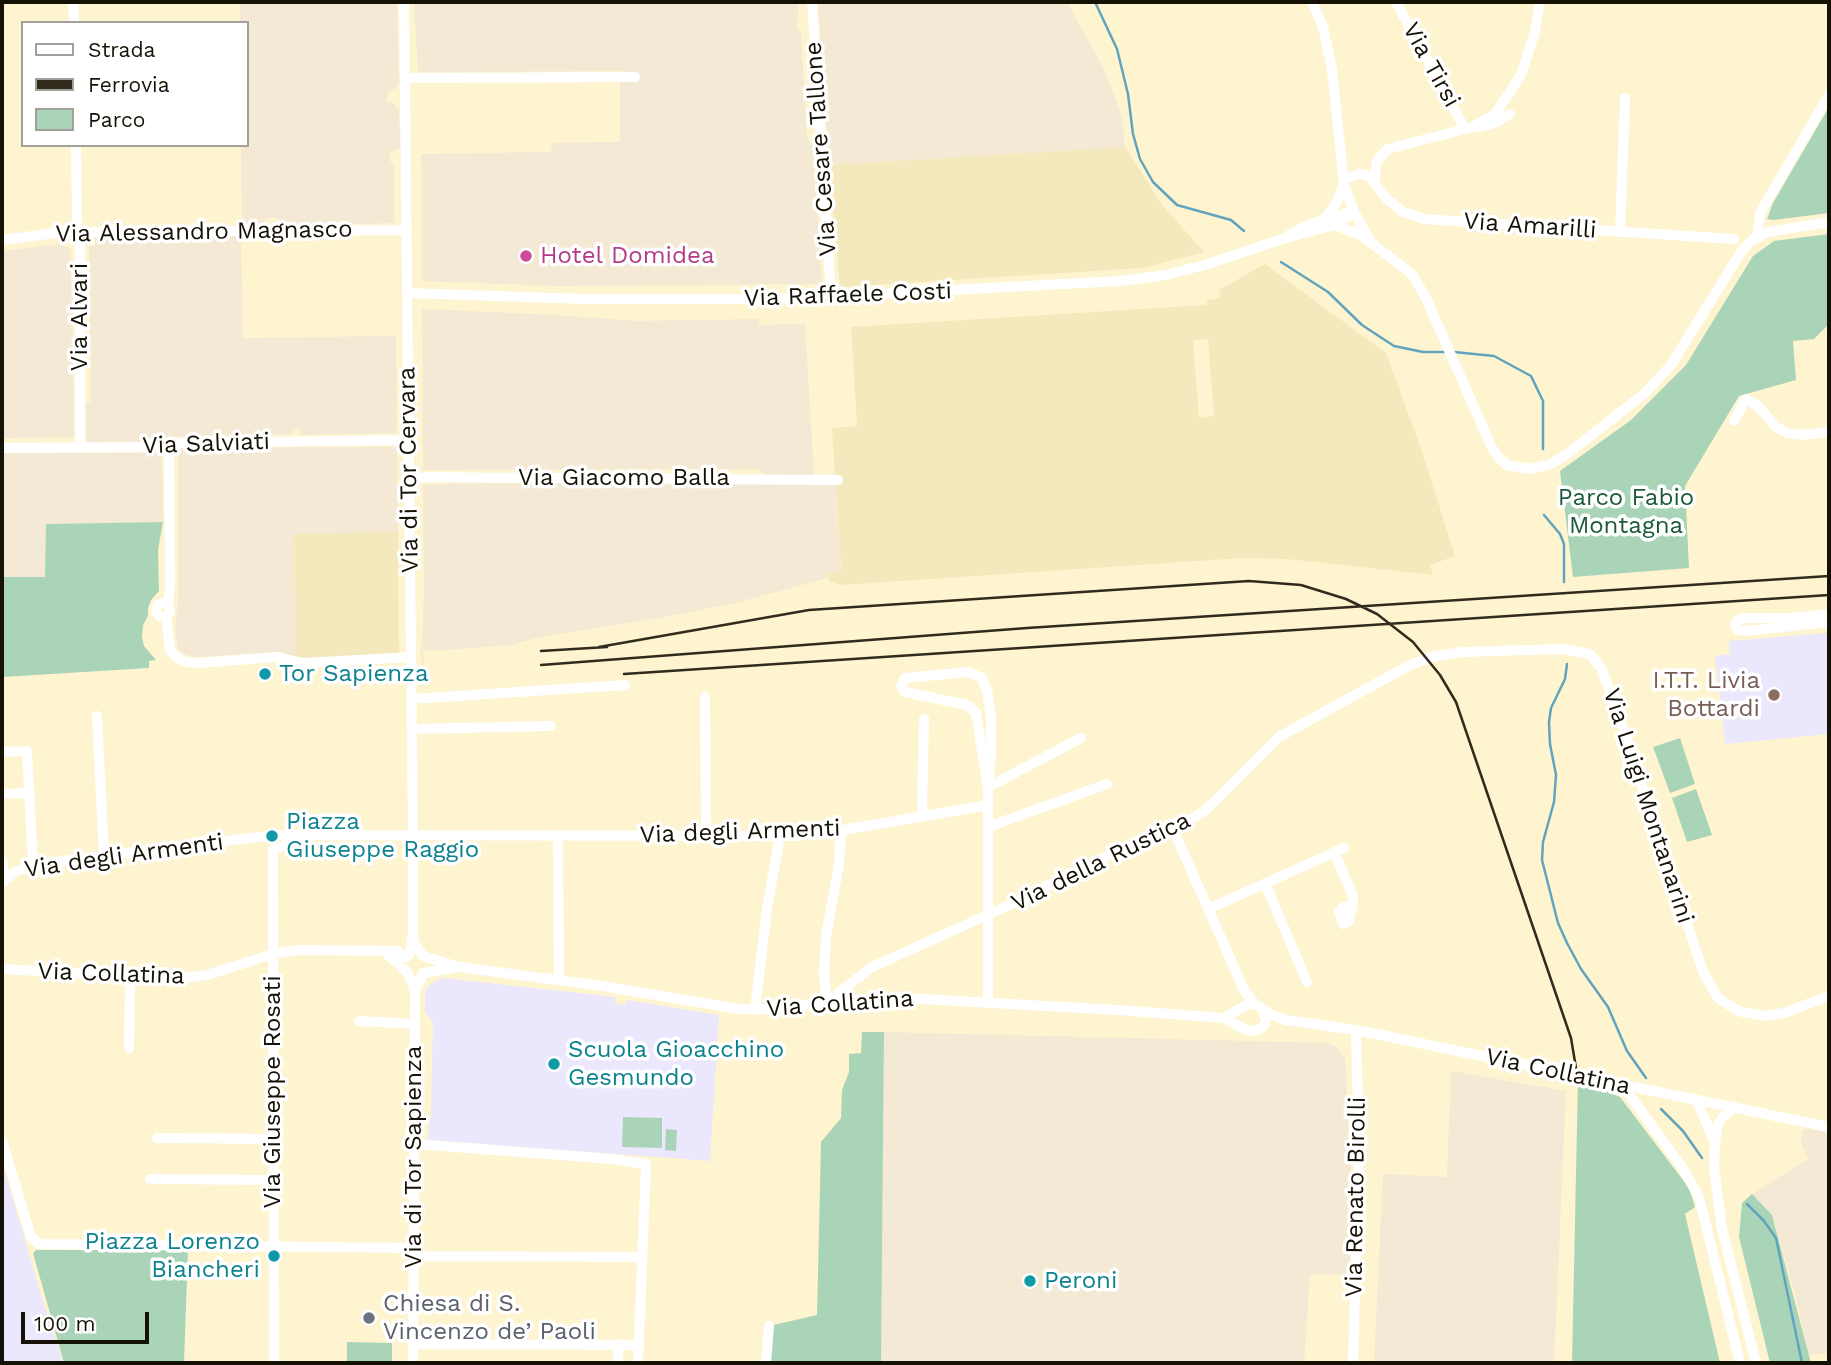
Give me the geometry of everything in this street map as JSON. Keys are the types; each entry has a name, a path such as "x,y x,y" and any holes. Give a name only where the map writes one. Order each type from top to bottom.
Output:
{"street":[{"path":"73,2 74,21"},
{"name":"Via di Tor Cervara","path":"404,2 413,836 412,938 407,956"},
{"name":"Via Cesare Tallone","path":"812,2 831,297"},
{"path":"1312,2 1323,27 1330,61 1343,181 1354,212 1372,242"},
{"name":"Via Tirsi","path":"1396,2 1469,128"},
{"path":"1469,128 1495,114 1521,75 1541,2"},
{"path":"406,78 635,77"},
{"path":"1757,237 1760,213 1829,95"},
{"path":"1620,232 1625,98"},
{"path":"1343,181 1369,170 1388,149 1495,124 1510,114"},
{"name":"Via Alvari","path":"76,147 80,448"},
{"path":"1374,181 1377,161"},
{"name":"Via Amarilli","path":"1360,174 1369,176 1387,199 1412,216 1447,221 1734,239 1757,237"},
{"path":"1343,181 1330,222 1352,230 1372,242 1415,279 1499,458 1511,466 1523,469 1544,467 1559,459 1645,393 1671,365 1746,245 1757,237 1785,228 1829,222"},
{"name":"Via Raffaele Costi","path":"408,293 583,299 831,297 1136,280 1181,272 1354,212"},
{"name":"Via Alessandro Magnasco","path":"2,240 63,232 407,230"},
{"path":"1734,239 1739,256"},
{"path":"1734,421 1746,399 1758,406 1776,427 1787,433 1802,435 1829,432"},
{"name":"Via Salviati","path":"2,448 409,440"},
{"path":"169,444 170,586 167,610 170,650 175,656 185,662 198,663 277,657 303,663 411,657"},
{"name":"Via Giacomo Balla","path":"410,477 838,480"},
{"path":"1829,614 1791,618 1743,618 1735,625 1737,630 1746,631 1829,622"},
{"name":"Via Luigi Montanarini","path":"1431,657 1462,652 1562,649 1580,651 1594,658 1601,668 1625,733 1703,972 1713,993 1732,1009 1765,1016 1784,1013 1829,996"},
{"name":"Via della Rustica","path":"827,1002 872,967 1173,828 1209,807 1279,737 1408,666 1431,657"},
{"path":"988,786 975,710 965,705 906,693 902,688 904,679 912,676 968,672 982,678 987,690 991,718 988,786 988,1003"},
{"path":"411,699 625,685"},
{"path":"705,697 706,836"},
{"path":"97,716 104,857"},
{"path":"922,817 924,719"},
{"path":"412,729 551,726"},
{"path":"988,786 1081,738"},
{"path":"2,752 27,751 33,865"},
{"path":"988,827 1107,784"},
{"path":"2,794 30,793"},
{"name":"Via degli Armenti","path":"413,836 780,836 841,831 988,805"},
{"path":"1173,828 1244,990 1265,1015 1265,1024 1257,1031 1241,1026 1244,990"},
{"path":"827,1002 824,975 826,928 838,872 841,831"},
{"path":"255,837 291,834 413,836"},
{"path":"255,837 273,853 283,847 291,834"},
{"path":"558,835 559,980"},
{"path":"755,1010 767,908 780,836"},
{"name":"Via degli Armenti","path":"2,882 16,871 33,865 255,837"},
{"path":"1208,909 1339,850 1353,904"},
{"name":"Via Giuseppe Rosati","path":"273,853 274,1246"},
{"path":"2,860 2,882"},
{"path":"1265,883 1307,982"},
{"path":"412,938 427,964 415,992"},
{"name":"Via Collatina","path":"2,969 174,979 200,976 273,954 307,949 399,951 407,956"},
{"path":"385,952 414,976 459,967"},
{"path":"415,992 406,971 407,956 422,955 459,967"},
{"name":"Via Collatina","path":"459,967 559,980 712,1006 755,1010 884,998 1224,1018 1241,1026"},
{"path":"129,1048 130,978"},
{"name":"Via di Tor Sapienza","path":"413,1363 415,992"},
{"path":"1241,1009 1259,1007"},
{"name":"Via Collatina","path":"1259,1007 1286,1020 1356,1030 1829,1127"},
{"name":"Via Collatina","path":"1224,1018 1241,1009"},
{"name":"Via Collatina","path":"1265,1024 1286,1020"},
{"path":"359,1021 415,1024"},
{"name":"Via Renato Birolli","path":"1353,1363 1359,1152 1356,1030"},
{"path":"1623,1086 1682,1167 1699,1197 1740,1363"},
{"path":"1697,1101 1715,1143"},
{"path":"1733,1108 1720,1122 1715,1143 1715,1178 1722,1229 1756,1363"},
{"path":"158,1138 272,1139"},
{"path":"2,1141 31,1237 35,1243 45,1245 255,1245 642,1257"},
{"path":"415,1144 646,1164 638,1363"},
{"path":"150,1179 272,1180"},
{"path":"274,1246 274,1363"},
{"path":"766,1363 769,1326"},
{"path":"413,1343 639,1345"},
{"path":"618,1344 618,1363"}],"shaded area":[{"path":"240,2 397,2 399,83 387,93 387,101 399,110 400,149 390,152 390,161 394,165 394,223 347,224 344,220 331,224 283,224 277,218 267,218 260,226 242,226 241,147 248,147 248,21 240,21"},
{"path":"414,2 799,2 797,29 801,32 807,139 813,145 822,284 557,286 422,281 421,154 551,152 552,143 620,142 620,82 626,77 625,71 418,72"},
{"path":"818,2 1067,2 1105,71 1122,117 1125,147 829,165"},
{"path":"1125,147 1163,206 1204,252 1143,268 840,287 829,165"},
{"path":"241,235 243,338 396,336 397,433 302,435 300,429 294,429 292,434 166,437 149,438 144,442 87,441 86,403 91,402 89,246 95,246 95,237"},
{"path":"60,244 68,247 71,252 74,437 5,438 2,442 2,251"},
{"path":"1265,264 1386,353 1422,451 1455,556 1430,565 1433,575 1287,559 1242,558 841,585 829,581 827,574 841,570 832,428 857,426 851,327 1207,305 1207,300 1220,298 1219,290","holes":["1208,339 1214,416 1199,418 1193,340"]},
{"path":"422,309 634,321 759,319 759,325 805,324 814,476 764,476 760,469 423,470"},
{"path":"397,447 398,532 294,534 295,657 280,652 195,657 183,654 178,648 175,628 178,600 178,448"},
{"path":"2,453 157,453 162,458 163,522 47,524 45,577 2,577"},
{"path":"835,482 841,570 827,574 828,578 735,603 540,637 511,645 432,651 427,649 423,651 425,676 421,687 423,484"},
{"path":"398,532 399,653 304,659 295,657 294,534"},
{"name":"I.T.T. Livia Bottardi","path":"1829,633 1829,734 1725,744 1715,656 1730,654 1729,641"},
{"path":"442,978 615,997 615,1004 625,1005 626,1000 719,1015 710,1161 428,1140 433,1022 425,1012 425,1000 426,989"},
{"path":"884,1032 1327,1043 1337,1047 1345,1058 1351,1174 1350,1275 1310,1275 1304,1363 881,1363"},
{"path":"1451,1071 1566,1091 1554,1363 1374,1363 1383,1174 1447,1177"},
{"path":"1803,1129 1825,1131 1829,1143 1829,1353 1809,1355 1793,1286 1772,1215 1751,1195 1808,1159 1801,1143"},
{"path":"2,1162 38,1285 63,1363 2,1363"}],"green space":[{"path":"1829,107 1829,213 1767,219 1773,203"},
{"name":"Parco Fabio Montagna","path":"1829,234 1829,324 1814,339 1793,341 1796,380 1739,396 1685,486 1689,568 1573,577 1560,471 1631,420 1686,365 1753,256 1774,241"},
{"path":"163,522 158,550 159,591 151,600 143,625 144,646 156,660 149,661 149,668 2,677 2,577 45,577 46,524"},
{"path":"1680,738 1695,784 1670,793 1653,747"},
{"path":"1696,789 1712,835 1687,842 1672,798"},
{"path":"862,1032 884,1032 881,1363 766,1363 769,1326 817,1315 821,1142 841,1118 842,1090 849,1072 849,1054 861,1053"},
{"path":"1578,1080 1620,1097 1689,1188 1695,1207 1685,1214 1720,1363 1572,1363"},
{"path":"623,1117 662,1118 662,1148 622,1147"},
{"path":"666,1129 677,1130 676,1151 665,1150"},
{"path":"1752,1194 1772,1215 1811,1363 1770,1363 1739,1237 1742,1203"},
{"path":"36,1250 188,1250 184,1363 64,1363 33,1253"},
{"path":"347,1342 392,1343 392,1363 347,1363"}],"waterway":[{"path":"1095,2 1117,49 1128,94 1133,134 1140,159 1153,182 1177,205 1231,220 1244,231"},
{"path":"1281,262 1328,292 1362,325 1394,346 1423,352 1448,352"},
{"path":"1454,352 1494,356 1531,376 1543,401 1543,449"},
{"path":"1544,515 1560,534 1564,544 1564,582"},
{"path":"1567,664 1565,679 1551,708 1549,722 1556,775 1554,802 1543,842 1542,860 1558,923 1567,943 1581,969 1608,1007 1627,1051 1646,1078"},
{"path":"1661,1109 1683,1131 1702,1158"},
{"path":"1747,1204 1776,1238 1802,1363"}],"railway":[{"path":"541,665 1027,628 1829,576"},
{"path":"599,647 809,610 1249,581 1301,585 1346,599 1377,614 1413,642 1440,675 1456,702 1571,1038 1578,1080"},
{"path":"624,674 1829,595"},
{"path":"541,651 607,647"}],"place":[{"name":"Hotel Domidea","path":"526,256"},
{"name":"Tor Sapienza","path":"265,674"},
{"name":"I.T.T. Livia Bottardi","path":"1774,695"},
{"name":"Piazza Giuseppe Raggio","path":"272,836"},
{"name":"Scuola Gioacchino Gesmundo","path":"554,1064"},
{"name":"Piazza Lorenzo Biancheri","path":"274,1256"},
{"name":"Peroni","path":"1030,1281"},
{"name":"Chiesa di S. Vincenzo de’ Paoli","path":"369,1318"}]}
